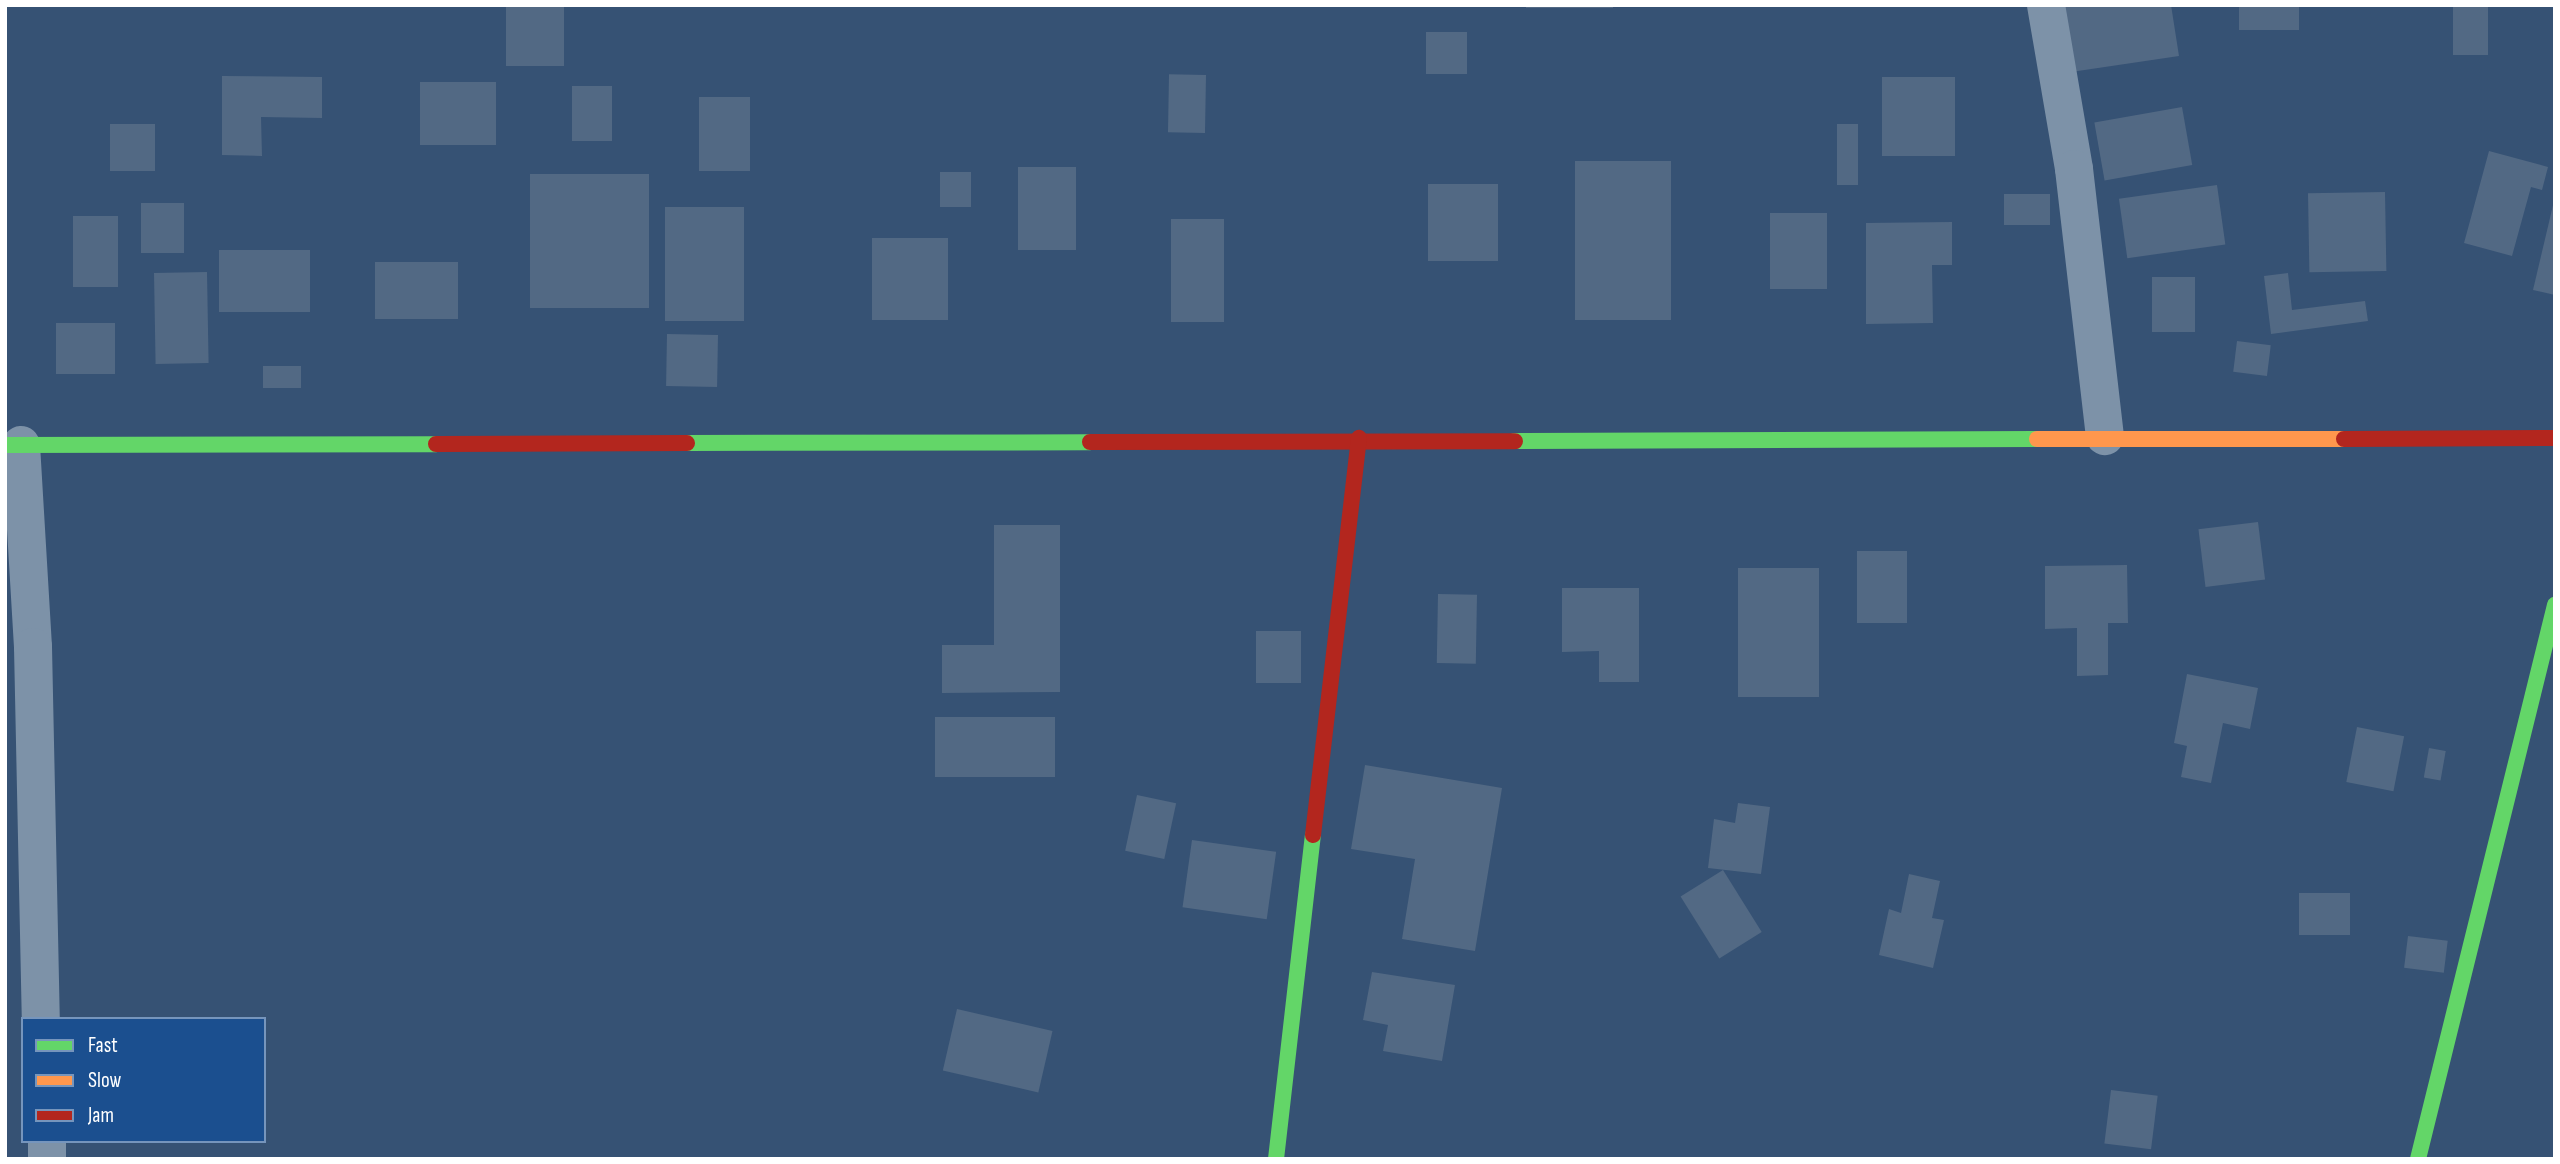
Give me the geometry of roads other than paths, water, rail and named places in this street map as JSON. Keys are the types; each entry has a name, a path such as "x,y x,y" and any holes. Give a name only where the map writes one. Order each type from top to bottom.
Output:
{"street":[{"path":"2046,5 2074,169 2105,436"},
{"path":"41,1017 33,647 13,445 1359,438 2555,438"},
{"path":"1276,1159 1359,438"},
{"path":"2418,1159 2555,605"}]}
